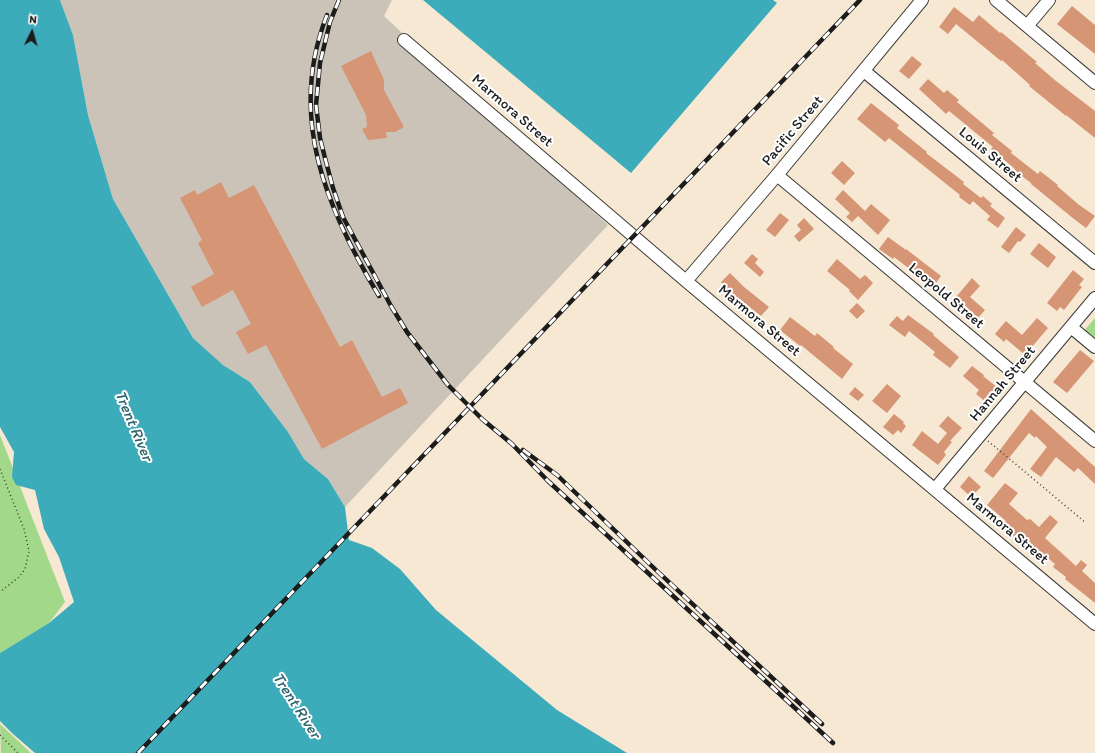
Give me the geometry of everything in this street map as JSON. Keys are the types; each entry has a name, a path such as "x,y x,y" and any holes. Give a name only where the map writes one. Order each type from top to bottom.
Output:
{"street":[{"name":"Pacific Street","path":"686,281 777,175 922,0"},
{"path":"996,0 1095,84"},
{"path":"1027,26 1049,0"},
{"name":"Marmora Street","path":"404,40 686,281 1095,624"},
{"name":"Louis Street","path":"864,71 1095,263"},
{"name":"Leopold Street","path":"777,175 1095,441"},
{"name":"Hannah Street","path":"934,489 1095,298"},
{"path":"1071,327 1095,347"}],"path":[{"path":"980,435 1086,524"},
{"path":"0,469 24,528 29,551 25,569 19,577 0,592"},
{"path":"0,735 18,753"}],"shaded area":[{"path":"60,0 392,0 384,16 608,225 345,507 328,479 304,459 288,432 250,382 223,365 193,338 113,199 88,115 73,35"}],"green space":[{"path":"1095,318 1095,354 1077,339"},
{"path":"0,435 65,602 49,623 0,653"},
{"path":"0,724 31,753 1,753"}],"water":[{"name":"Trent River","path":"0,0 60,0 73,35 88,115 113,199 193,338 223,365 250,382 288,432 304,459 328,479 345,507 349,540 372,548 400,569 436,610 557,710 627,753 35,753 0,721 0,653 49,623 74,602 59,557 44,529 35,490 16,485 12,477 14,452 0,427"},
{"path":"423,0 773,0 777,3 631,173"}],"building":[{"path":"1072,6 1095,25 1095,54 1057,24"},
{"path":"954,7 973,22 979,15 1037,62 1035,63 1056,81 1095,111 1095,138 1029,86 1030,85 1002,60 1001,61 956,24 948,34 939,27"},
{"path":"371,51 384,80 384,90 404,127 395,132 386,132 387,138 368,140 362,129 367,127 366,115 341,66"},
{"path":"912,56 922,64 909,79 899,71"},
{"path":"928,79 944,93 947,90 959,100 957,102 994,133 992,135 1012,151 1011,153 1038,174 1040,171 1058,185 1057,186 1078,204 1095,216 1086,228 1014,170 1015,169 991,149 993,147 949,111 946,114 919,89"},
{"path":"871,103 899,125 897,128 927,152 926,153 964,182 963,184 981,198 983,196 992,204 990,206 1005,218 998,228 987,220 990,216 973,201 970,205 959,197 960,195 889,138 885,142 857,119"},
{"path":"842,161 855,173 844,185 831,173"},
{"path":"221,182 229,198 254,185 340,347 352,340 382,397 400,388 408,403 322,449 266,345 248,354 236,332 251,324 233,290 202,307 191,287 214,274 198,243 202,240 180,198 195,190 197,195"},
{"path":"843,190 865,211 871,204 890,220 878,235 858,216 852,222 846,217 850,213 835,199"},
{"path":"780,213 789,220 775,237 766,230"},
{"path":"804,218 814,229 799,242 794,236 801,230 797,225"},
{"path":"1016,227 1026,235 1020,242 1018,241 1009,253 1001,247"},
{"path":"888,237 941,276 933,287 894,257 893,259 879,249"},
{"path":"1039,243 1056,257 1048,268 1030,254"},
{"path":"752,254 758,259 755,263 764,272 760,277 744,263"},
{"path":"837,259 860,279 865,275 873,283 858,300 849,291 850,290 827,271"},
{"path":"1073,270 1084,279 1079,285 1082,287 1064,310 1060,307 1057,311 1047,303"},
{"path":"730,273 744,287 769,307 761,316 733,294 721,282"},
{"path":"972,278 980,286 970,297 985,310 978,318 956,297"},
{"path":"857,303 865,311 857,319 849,311"},
{"path":"908,315 934,334 933,335 959,357 950,368 933,355 935,352 909,331 905,337 889,325 897,316 903,321"},
{"path":"790,317 815,336 817,333 853,364 842,379 801,345 800,346 780,330"},
{"path":"1037,318 1048,328 1025,355 1006,339 1004,342 995,334 1006,321 1022,335"},
{"path":"1080,350 1094,361 1067,393 1053,382"},
{"path":"972,366 997,387 986,402 976,394 979,390 963,376"},
{"path":"887,384 901,396 887,413 872,401"},
{"path":"855,387 864,395 858,401 849,394"},
{"path":"1031,409 1095,467 1095,484 1078,468 1074,472 1056,457 1041,477 1030,469 1047,447 1036,436 1035,438 1029,433 993,478 984,471"},
{"path":"894,414 904,422 903,423 906,426 901,433 898,430 893,435 883,427"},
{"path":"948,416 962,428 950,441 952,442 944,452 946,455 938,465 912,445 922,431 938,444 947,433 939,426"},
{"path":"969,476 981,487 971,497 960,487"},
{"path":"1005,483 1018,493 1009,504 1027,520 1030,519 1039,527 1050,515 1058,522 1045,538 1076,566 1081,560 1087,565 1082,571 1095,583 1095,603 1065,579 1066,577 1053,567 1055,564 1036,548 1035,550 1016,534 1013,538 1000,527 1006,521 987,505"}],"railway":[{"path":"339,0 330,22 320,63 316,105 320,138 333,188 343,217 391,306 407,332 448,385 482,419 512,444 548,481 833,743"},
{"path":"138,753 860,0"},
{"path":"327,15 316,52 311,89 312,125 318,160 329,195 343,229 379,296"},
{"path":"523,450 557,475 657,571 822,724"}]}
